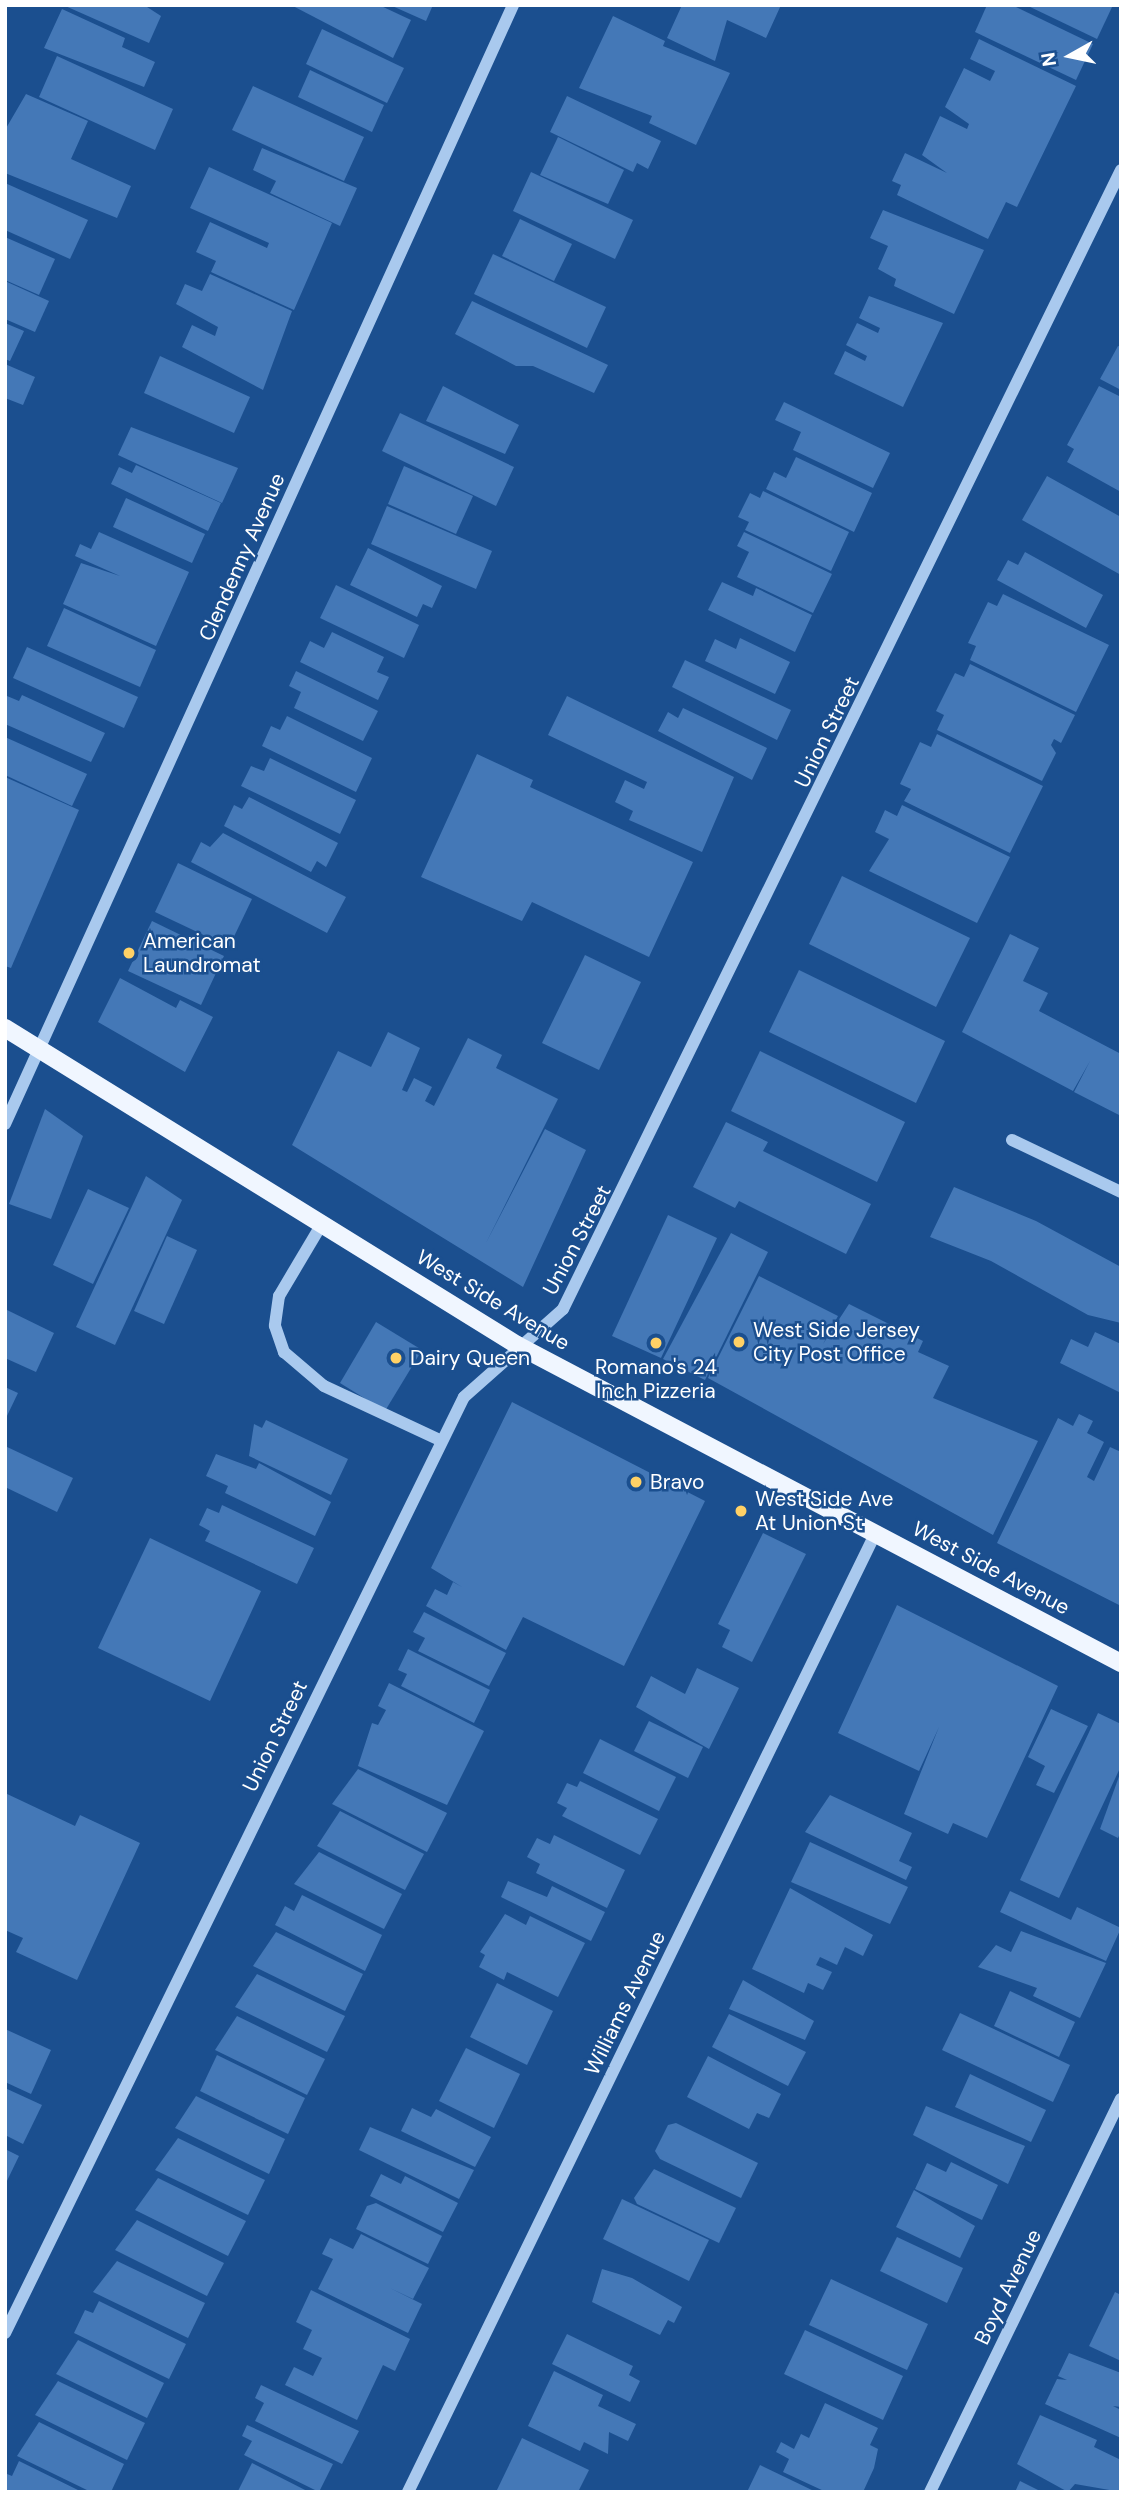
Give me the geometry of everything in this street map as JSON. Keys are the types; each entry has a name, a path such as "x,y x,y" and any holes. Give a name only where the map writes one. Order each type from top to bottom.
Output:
{"main road":[{"name":"West Side Avenue","path":"5,1028 323,1222 517,1345 1121,1663"}],"street":[{"name":"Clendenny Avenue","path":"5,1124 513,5"},
{"name":"Union Street","path":"5,2333 440,1440 464,1397 517,1345 563,1310 606,1227 1121,170"},
{"path":"1012,1140 1121,1192"},
{"path":"323,1222 279,1296 275,1326 284,1352 324,1386 440,1440"},
{"name":"Williams Avenue","path":"408,2492 876,1532"},
{"name":"Boyd Avenue","path":"930,2492 1121,2099"}],"building":[{"path":"63,5 144,5 161,16 149,43"},
{"path":"291,5 379,5 411,20 393,58"},
{"path":"390,5 433,5 426,21"},
{"path":"682,5 781,5 766,38 727,20 715,61 667,38"},
{"path":"987,5 1012,5 1093,44 1076,80 975,32"},
{"path":"1026,5 1113,5 1097,39"},
{"path":"62,9 125,38 122,47 155,62 144,87 44,48"},
{"path":"613,16 665,41 663,46 730,73 696,145 649,123 652,116 579,88"},
{"path":"322,29 404,68 387,103 306,64"},
{"path":"979,39 1076,86 1017,207 1006,202 988,239 897,195 901,185 892,181 905,153 947,173 922,155 940,116 967,129 969,124 945,107 964,68 990,81 995,71 970,59"},
{"path":"57,56 173,109 155,150 39,97"},
{"path":"310,70 384,105 372,132 298,97"},
{"path":"253,86 364,137 344,181 232,130"},
{"path":"26,94 88,121 71,159 131,186 117,218 5,173 5,130"},
{"path":"567,96 661,141 648,169 637,163 633,172 550,132"},
{"path":"558,137 624,170 608,204 540,175"},
{"path":"262,148 357,188 340,226 270,193 276,181 253,170"},
{"path":"209,167 332,223 294,310 211,272 216,261 196,252 210,222 267,248 269,243 190,208"},
{"path":"531,172 633,220 615,259 513,211"},
{"path":"5,183 88,220 70,259 5,230"},
{"path":"883,210 984,250 954,314 894,286 896,279 878,269 888,246 870,238"},
{"path":"520,219 572,244 554,281 502,256"},
{"path":"5,237 55,259 39,295 5,280"},
{"path":"493,254 606,307 587,348 474,294"},
{"path":"210,274 292,311 263,390 182,347 192,325 215,336 218,327 176,304 185,284 202,291"},
{"path":"5,281 49,301 35,332 5,319"},
{"path":"869,296 943,323 903,407 834,374 845,351 865,361 867,356 846,345 857,323 878,333 880,328 859,318"},
{"path":"472,301 608,365 594,393 533,366 516,366 455,334"},
{"path":"5,323 24,331 10,361 5,359"},
{"path":"1118,346 1121,347 1121,390 1100,379"},
{"path":"160,356 250,397 234,433 144,393"},
{"path":"5,364 35,377 23,405 5,398"},
{"path":"443,386 519,425 505,454 426,421"},
{"path":"1099,386 1121,397 1121,492 1067,462 1074,449 1067,445"},
{"path":"784,402 890,453 873,488 793,450 801,432 775,420"},
{"path":"400,413 514,467 496,506 382,451"},
{"path":"131,427 238,468 222,503 118,455"},
{"path":"796,457 872,493 854,532 766,489 774,472 786,478"},
{"path":"136,465 221,503 208,531 111,484 119,467 132,473"},
{"path":"404,466 473,496 456,534 388,504"},
{"path":"1047,476 1121,517 1121,575 1022,520"},
{"path":"763,491 849,532 831,571 745,530 749,522 738,517 750,493 760,498"},
{"path":"126,498 205,534 192,563 113,527"},
{"path":"387,506 492,551 476,589 371,544"},
{"path":"99,532 189,572 156,646 63,604 81,563 120,576 75,556 80,544 91,549"},
{"path":"744,532 832,574 813,613 737,577 749,552 737,546"},
{"path":"368,548 442,586 432,608 423,604 417,617 350,585"},
{"path":"1025,552 1103,595 1086,628 997,580 1008,560 1018,565"},
{"path":"722,582 753,596 756,588 812,615 795,652 708,610"},
{"path":"336,585 419,625 404,658 320,618"},
{"path":"1003,594 1109,645 1076,712 970,660 976,646 968,643 988,602 997,606"},
{"path":"64,608 156,650 140,687 47,646"},
{"path":"332,632 384,657 377,672 389,677 378,700 300,662 310,641 324,648"},
{"path":"740,638 790,662 775,694 705,661 715,639 736,649"},
{"path":"27,647 138,697 124,728 13,678"},
{"path":"685,660 791,710 777,740 672,687"},
{"path":"970,664 1075,715 1061,743 1054,739 1051,745 1056,753 1042,781 937,730 944,715 936,711 955,673 964,677"},
{"path":"296,671 378,711 363,741 294,708 301,692 289,686"},
{"path":"22,695 105,733 91,762 5,724 7,696 19,701"},
{"path":"567,696 734,777 702,852 629,820 633,811 615,802 625,780 644,789 647,782 548,735"},
{"path":"683,708 767,748 752,780 658,731 668,712 678,718"},
{"path":"287,716 372,758 356,792 262,746 271,726 280,730"},
{"path":"937,734 1043,786 1010,853 904,801 911,789 900,784 920,742 931,747"},
{"path":"5,737 87,774 72,806 5,775"},
{"path":"477,754 533,780 530,787 693,862 649,957 532,902 522,921 421,877"},
{"path":"270,758 356,800 340,834 241,786 251,766 264,771"},
{"path":"5,777 79,810 11,968 5,966"},
{"path":"249,797 338,843 326,867 317,861 311,872 224,826 234,805 242,809"},
{"path":"902,805 1010,857 977,923 869,871 889,839 875,832 885,810 897,816"},
{"path":"223,833 346,897 327,933 191,862 201,842 210,847"},
{"path":"178,863 252,899 229,947 155,912"},
{"path":"842,876 970,938 936,1007 809,944"},
{"path":"152,921 224,956 201,1005 128,971"},
{"path":"1010,934 1039,948 1023,981 1048,993 1039,1011 1121,1054 1121,1116 1074,1092 1090,1061 1073,1091 962,1032"},
{"path":"585,955 641,982 599,1070 542,1043"},
{"path":"799,970 945,1041 916,1103 769,1032"},
{"path":"120,978 176,1008 180,1000 213,1017 185,1072 98,1022"},
{"path":"388,1032 420,1048 402,1090 407,1092 414,1078 432,1087 425,1101 434,1106 468,1038 502,1055 496,1068 558,1099 486,1243 545,1129 586,1150 523,1287 292,1145 338,1051 371,1067"},
{"path":"760,1051 905,1122 877,1182 731,1111"},
{"path":"45,1109 83,1136 51,1219 9,1204"},
{"path":"726,1122 768,1142 763,1151 871,1204 846,1254 739,1201 735,1208 693,1187"},
{"path":"146,1176 182,1200 115,1345 76,1327"},
{"path":"954,1187 1036,1221 1121,1267 1121,1323 1088,1315 991,1261 930,1237"},
{"path":"88,1189 129,1208 93,1284 53,1265"},
{"path":"668,1215 717,1238 661,1358 612,1336"},
{"path":"731,1233 768,1252 705,1380 663,1359"},
{"path":"167,1236 197,1250 164,1324 134,1311"},
{"path":"759,1276 838,1316 823,1344 849,1304 923,1341 918,1352 949,1366 933,1398 1038,1441 993,1535 708,1378"},
{"path":"5,1309 54,1333 36,1372 5,1358"},
{"path":"376,1322 422,1350 385,1411 340,1383"},
{"path":"1095,1332 1121,1344 1121,1393 1060,1363 1071,1339 1088,1347"},
{"path":"5,1387 18,1393 5,1420"},
{"path":"512,1402 705,1501 624,1666 523,1617 506,1650 426,1606 435,1589 447,1595 453,1582 462,1587 431,1568"},
{"path":"1079,1414 1093,1421 1087,1433 1104,1442 1087,1477 1094,1481 1110,1447 1121,1452 1121,1606 997,1543 1058,1418 1073,1426"},
{"path":"266,1420 348,1459 331,1495 249,1456 254,1424 262,1428"},
{"path":"5,1446 73,1478 57,1512 5,1487"},
{"path":"216,1454 256,1469 259,1463 331,1502 315,1536 225,1493 228,1486 206,1476"},
{"path":"222,1505 314,1548 297,1584 205,1541 210,1531 199,1525 207,1508 219,1513"},
{"path":"763,1533 806,1554 752,1662 722,1647 730,1630 718,1624"},
{"path":"150,1538 261,1591 210,1701 98,1648"},
{"path":"897,1605 1058,1686 987,1838 953,1823 948,1834 904,1814 939,1727 919,1771 838,1733"},
{"path":"424,1612 506,1653 489,1686 418,1651 425,1638 413,1632"},
{"path":"408,1649 490,1690 474,1723 401,1686 407,1674 398,1670"},
{"path":"697,1668 739,1688 709,1749 636,1707 651,1676 685,1694"},
{"path":"389,1683 484,1731 447,1805 358,1766 372,1723 378,1725 386,1710 378,1706"},
{"path":"1051,1709 1088,1726 1054,1793 1036,1785 1045,1766 1028,1757"},
{"path":"1098,1713 1121,1724 1121,1766 1059,1898 1020,1880"},
{"path":"649,1721 703,1747 688,1778 634,1751"},
{"path":"600,1739 676,1777 659,1811 583,1773"},
{"path":"358,1769 447,1813 427,1852 332,1804"},
{"path":"1121,1771 1121,1831 1118,1838 1100,1829"},
{"path":"580,1781 658,1819 640,1855 562,1816 567,1808 557,1803 567,1783 577,1787"},
{"path":"5,1793 75,1826 80,1815 140,1843 77,1980 16,1952 23,1938 5,1930"},
{"path":"830,1795 912,1833 899,1861 912,1867 906,1880 805,1832"},
{"path":"340,1811 424,1854 405,1890 317,1846"},
{"path":"554,1835 625,1870 607,1908 536,1873 540,1864 527,1857 537,1838 550,1844"},
{"path":"810,1842 908,1887 890,1924 791,1882"},
{"path":"319,1852 402,1894 384,1929 294,1884"},
{"path":"508,1881 547,1897 552,1886 605,1912 591,1941 501,1897"},
{"path":"790,1888 873,1935 863,1956 845,1947 837,1965 820,1957 816,1965 832,1972 823,1990 808,1983 804,1993 752,1969"},
{"path":"1010,1891 1071,1920 1077,1907 1121,1928 1106,1961 1000,1912"},
{"path":"302,1895 382,1935 365,1971 275,1925 285,1906 294,1911"},
{"path":"505,1914 526,1925 530,1916 585,1943 558,1997 507,1972 504,1980 479,1967 485,1955 480,1952"},
{"path":"1021,1931 1106,1963 1080,2018 1033,1996 1037,1988 978,1967 996,1945 1011,1952"},
{"path":"276,1932 363,1974 345,2011 253,1966"},
{"path":"257,1974 345,2016 327,2052 235,2007"},
{"path":"743,1980 814,2021 805,2040 729,2009"},
{"path":"497,1983 553,2011 527,2065 470,2037"},
{"path":"1010,1991 1075,2022 1059,2057 994,2026"},
{"path":"960,2013 1070,2065 1053,2102 942,2050"},
{"path":"729,2014 806,2052 788,2086 712,2047"},
{"path":"237,2016 325,2059 307,2095 215,2050"},
{"path":"5,2029 51,2050 31,2094 5,2082"},
{"path":"466,2048 520,2074 494,2128 439,2101"},
{"path":"217,2055 305,2098 288,2134 200,2091"},
{"path":"708,2056 781,2094 769,2118 757,2113 749,2129 687,2097"},
{"path":"970,2074 1046,2110 1031,2142 955,2107"},
{"path":"5,2088 42,2105 23,2144 5,2135"},
{"path":"196,2096 285,2139 269,2174 175,2128"},
{"path":"926,2106 1025,2146 1008,2184 913,2135"},
{"path":"412,2108 431,2117 436,2109 491,2137 475,2167 401,2131"},
{"path":"676,2123 758,2163 741,2198 660,2159 655,2151 668,2125"},
{"path":"370,2127 474,2170 459,2199 359,2150"},
{"path":"178,2138 265,2180 248,2215 155,2170"},
{"path":"5,2149 19,2156 5,2185"},
{"path":"951,2162 998,2185 982,2220 915,2189 927,2163 946,2172"},
{"path":"654,2169 736,2208 719,2243 637,2204 634,2198"},
{"path":"381,2174 401,2184 405,2176 458,2203 443,2232 370,2196"},
{"path":"158,2178 246,2221 228,2256 135,2210"},
{"path":"914,2190 975,2226 960,2258 896,2227"},
{"path":"622,2199 709,2240 689,2281 603,2239"},
{"path":"376,2203 442,2236 428,2264 356,2229 367,2206"},
{"path":"137,2220 224,2263 207,2296 115,2250"},
{"path":"361,2234 429,2268 413,2299 390,2288 422,2304 408,2333 318,2289 333,2259 322,2254 330,2238 353,2249"},
{"path":"897,2237 963,2268 947,2303 880,2271"},
{"path":"117,2261 205,2303 188,2338 93,2292"},
{"path":"602,2269 632,2278 682,2307 674,2323 668,2320 660,2335 592,2302"},
{"path":"831,2279 928,2324 907,2370 809,2325"},
{"path":"311,2290 410,2339 395,2371 383,2365 357,2420 285,2385 294,2367 313,2376 322,2358 303,2349 312,2330 296,2322"},
{"path":"1115,2292 1121,2295 1121,2361 1089,2346"},
{"path":"99,2301 186,2344 169,2379 74,2333 85,2310 93,2313"},
{"path":"805,2330 903,2376 883,2420 784,2374"},
{"path":"567,2334 633,2366 629,2375 640,2381 630,2402 552,2364"},
{"path":"78,2340 164,2383 147,2418 56,2374"},
{"path":"1069,2353 1121,2373 1121,2407 1113,2406 1121,2410 1121,2438 1045,2404 1057,2379 1067,2380 1058,2376"},
{"path":"554,2371 603,2395 598,2406 636,2424 628,2441 609,2432 608,2454 584,2442 580,2451 528,2426"},
{"path":"58,2381 145,2423 127,2460 35,2415"},
{"path":"261,2385 359,2431 342,2464 255,2421 264,2403 255,2398"},
{"path":"825,2403 878,2428 870,2445 878,2449 874,2468 863,2492 826,2492 783,2472 789,2459 776,2452 781,2442 794,2449 801,2434 809,2438"},
{"path":"1040,2415 1097,2440 1094,2447 1121,2460 1121,2492 1075,2484 1068,2492 1017,2464"},
{"path":"39,2422 124,2464 111,2492 91,2492 17,2456"},
{"path":"247,2425 333,2464 319,2492 244,2455 252,2441 242,2436"},
{"path":"522,2438 589,2470 578,2492 496,2492"},
{"path":"19,2461 82,2492 5,2492 7,2474 12,2476"},
{"path":"252,2463 309,2492 238,2491"},
{"path":"760,2465 816,2492 747,2492"},
{"path":"1020,2481 1042,2492 1015,2492"}],"place":[{"name":"American Laundromat","path":"129,953"},
{"name":"West Side Jersey City Post Office","path":"739,1342"},
{"name":"Romano's 24 Inch Pizzeria","path":"656,1343"},
{"name":"Dairy Queen","path":"396,1358"},
{"name":"Bravo","path":"636,1482"},
{"name":"West Side Ave At Union St","path":"741,1511"}]}
